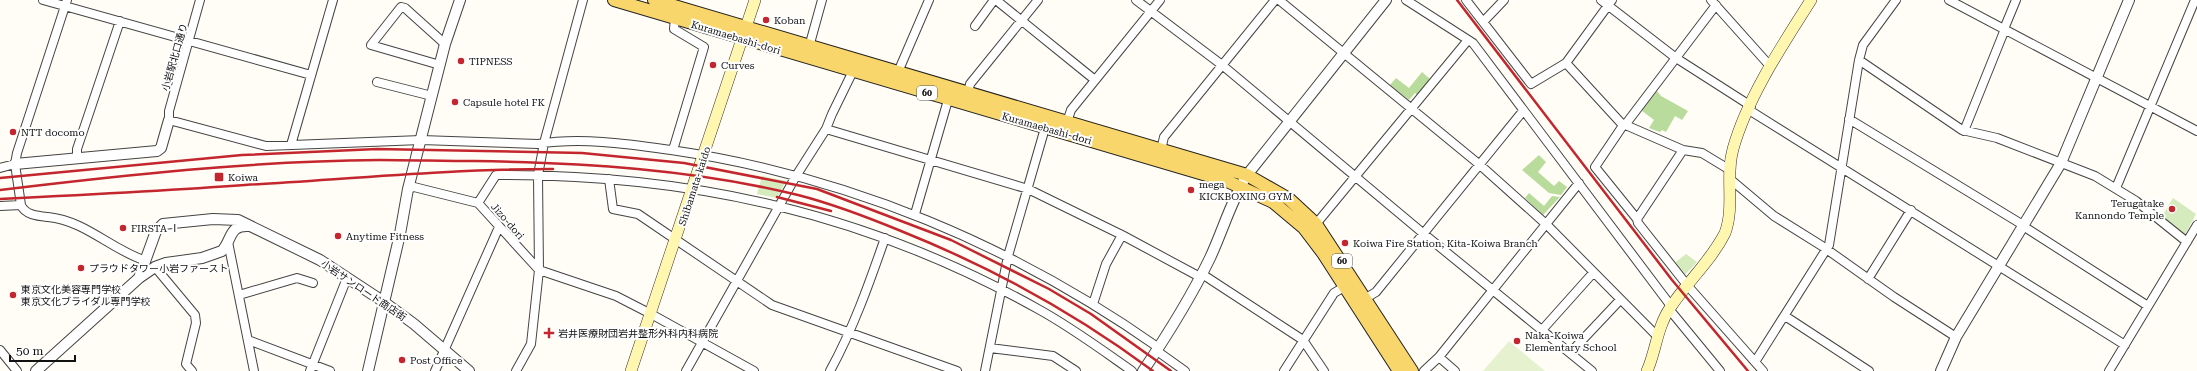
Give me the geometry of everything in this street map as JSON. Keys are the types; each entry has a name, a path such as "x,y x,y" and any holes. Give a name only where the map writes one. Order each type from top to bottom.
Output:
{"main road":[{"name":"Kuramaebashi-dori","path":"614,0 675,18 809,47 1247,175 1289,199 1316,224 1366,298 1412,371"},
{"name":"Kuramaebashi-dori","path":"654,0 745,34 853,71 1240,185 1273,202 1296,219 1323,253 1399,371"},
{"name":"Shibamata-kaido","path":"631,371 745,34 755,0"},
{"path":"1647,371 1657,336 1670,308 1725,233 1730,219 1730,174 1733,147 1770,66 1811,0"}],"street":[{"path":"43,0 66,3 120,21 311,75"},
{"name":"小岩駅北口通り","path":"169,120 169,111 200,0"},
{"path":"291,145 333,0"},
{"path":"368,371 400,234 408,189 445,44 460,0"},
{"path":"516,371 531,344 539,270 538,175 544,143 583,0"},
{"path":"809,47 822,0"},
{"path":"898,72 929,0"},
{"path":"975,26 995,0 1095,80"},
{"path":"968,93 970,84 1038,0"},
{"path":"1136,0 1222,65 1355,177 1592,371"},
{"path":"1067,122 1071,110 1160,0"},
{"path":"1161,150 1164,137 1275,0"},
{"path":"1279,0 1411,110 1480,165 1546,225 1657,336"},
{"path":"1143,371 1158,349 1201,276 1240,185 1386,0"},
{"path":"1406,0 1473,43 1579,183 1670,308 1720,371"},
{"path":"1466,0 1531,84 1566,63 1610,3"},
{"path":"1483,22 1504,0"},
{"path":"1601,0 1610,3 1676,58 1750,108 1841,167 2125,345"},
{"path":"1755,362 1827,250 1859,60 1864,45 1896,0"},
{"path":"1949,0 2197,131"},
{"path":"1964,131 2016,0"},
{"path":"1941,371 1956,337 2061,163 2129,0"},
{"path":"2116,188 2195,0"},
{"path":"21,205 15,164 16,154 66,3"},
{"path":"1763,371 1687,285 1595,167 1624,125 1676,58 1714,3 1770,66"},
{"path":"440,65 371,44 401,7 405,8 445,44"},
{"path":"673,150 704,47 674,29 675,18"},
{"path":"78,158 78,150 120,21"},
{"path":"1316,224 1468,40"},
{"path":"1859,60 1964,131 1996,138 2095,176 2116,188 2169,226 2187,242"},
{"path":"1566,63 1624,125 1683,150 1702,153 1730,174 1774,216 1956,337"},
{"path":"686,371 796,176 826,129 853,71"},
{"path":"377,82 432,96"},
{"path":"915,214 948,100"},
{"path":"1366,298 1376,292 1523,111"},
{"path":"1849,119 2023,225 2148,306"},
{"path":"0,168 15,164 157,152 161,148 169,120 266,146 421,140 544,143 552,141 608,143 704,155 796,176 915,214 1008,256 1066,286 1158,349 1185,371"},
{"path":"985,371 1003,290 1008,256 1045,128"},
{"path":"826,129 1028,189 1201,276 1303,340 1324,371"},
{"path":"1637,219 1683,150"},
{"path":"478,203 496,175 538,175 608,179 693,189 780,205 885,238 959,268 1040,310 1132,371"},
{"path":"608,179 613,209 638,214 772,305 957,371"},
{"path":"1424,371 1439,357 1579,183"},
{"name":"Jizo-dori","path":"408,189 414,188 478,203 539,270"},
{"path":"0,206 21,205 34,215 70,220 130,255 146,261"},
{"path":"1868,279 1911,210"},
{"name":"小岩サンロード商店街","path":"139,278 151,243 159,226 166,223 229,218 238,220 320,260 384,302 414,324 469,371"},
{"path":"2109,371 2197,225"},
{"path":"36,371 139,278 155,267 166,263 190,260 222,251 233,230 242,226 248,226"},
{"path":"435,371 499,227"},
{"path":"1093,304 1106,264 1122,235"},
{"path":"830,371 847,341 849,332 866,295 885,238"},
{"path":"228,242 254,371"},
{"path":"151,243 154,256 166,263"},
{"path":"155,267 195,315 196,323 186,364 192,371"},
{"path":"539,270 600,290 651,314 754,371"},
{"path":"1542,330 1593,272"},
{"path":"239,295 297,278 313,284"},
{"path":"312,368 347,278"},
{"path":"1284,371 1334,293 1344,287"},
{"path":"1570,353 1620,300"},
{"path":"1784,316 1869,371"},
{"path":"248,340 312,368 330,371"},
{"path":"990,348 1053,356 1076,371"},
{"path":"0,350 17,371"},
{"path":"1439,357 1455,371"}],"green space":[{"path":"1422,72 1430,79 1417,95 1415,93 1409,100 1390,85 1396,78 1409,88"},
{"path":"1657,91 1661,96 1688,111 1682,120 1675,116 1666,132 1662,130 1660,132 1649,128 1654,120 1641,110"},
{"path":"1539,155 1546,162 1538,172 1554,186 1559,181 1567,187 1561,195 1549,193 1522,170"},
{"path":"762,176 786,181 777,198 757,194"},
{"path":"1529,193 1544,206 1552,196 1560,197 1543,215 1525,198"},
{"path":"2173,198 2196,214 2185,235 2162,216"},
{"path":"1686,254 1697,262 1683,277 1673,264"},
{"path":"1509,341 1545,371 1483,371"}],"railway":[{"path":"1457,0 1672,280 1748,371"},
{"path":"0,178 242,155 377,149 582,153 684,163 817,189 951,240 1049,289 1091,314 1171,371"},
{"path":"0,190 141,174 236,166 379,160 475,161 597,166 678,173 718,179 758,186 824,202 934,245 1032,293 1093,330 1153,371"},
{"path":"0,199 153,191 437,172 553,169"},
{"path":"777,197 831,211"}],"place":[{"name":"Koban","path":"766,20"},
{"name":"TIPNESS","path":"461,61"},
{"name":"Curves","path":"713,65"},
{"name":"Capsule hotel FK","path":"455,102"},
{"name":"NTT docomo","path":"13,132"},
{"name":"Koiwa","path":"219,177"},
{"name":"mega KICKBOXING GYM","path":"1191,190"},
{"name":"Terugatake Kannondo Temple","path":"2172,209"},
{"name":"FIRSTA Ⅰ","path":"123,228"},
{"name":"Anytime Fitness","path":"338,236"},
{"name":"Koiwa Fire Station, Kita-Koiwa Branch","path":"1345,243"},
{"name":"プラウドタワー小岩ファースト","path":"81,268"},
{"name":"東京文化美容専門学校 東京文化ブライダル専門学校","path":"13,295"},
{"name":"岩井医療財団岩井整形外科内科病院","path":"549,333"},
{"name":"Naka-Koiwa Elementary School","path":"1517,341"},
{"name":"Post Office","path":"402,360"}]}
